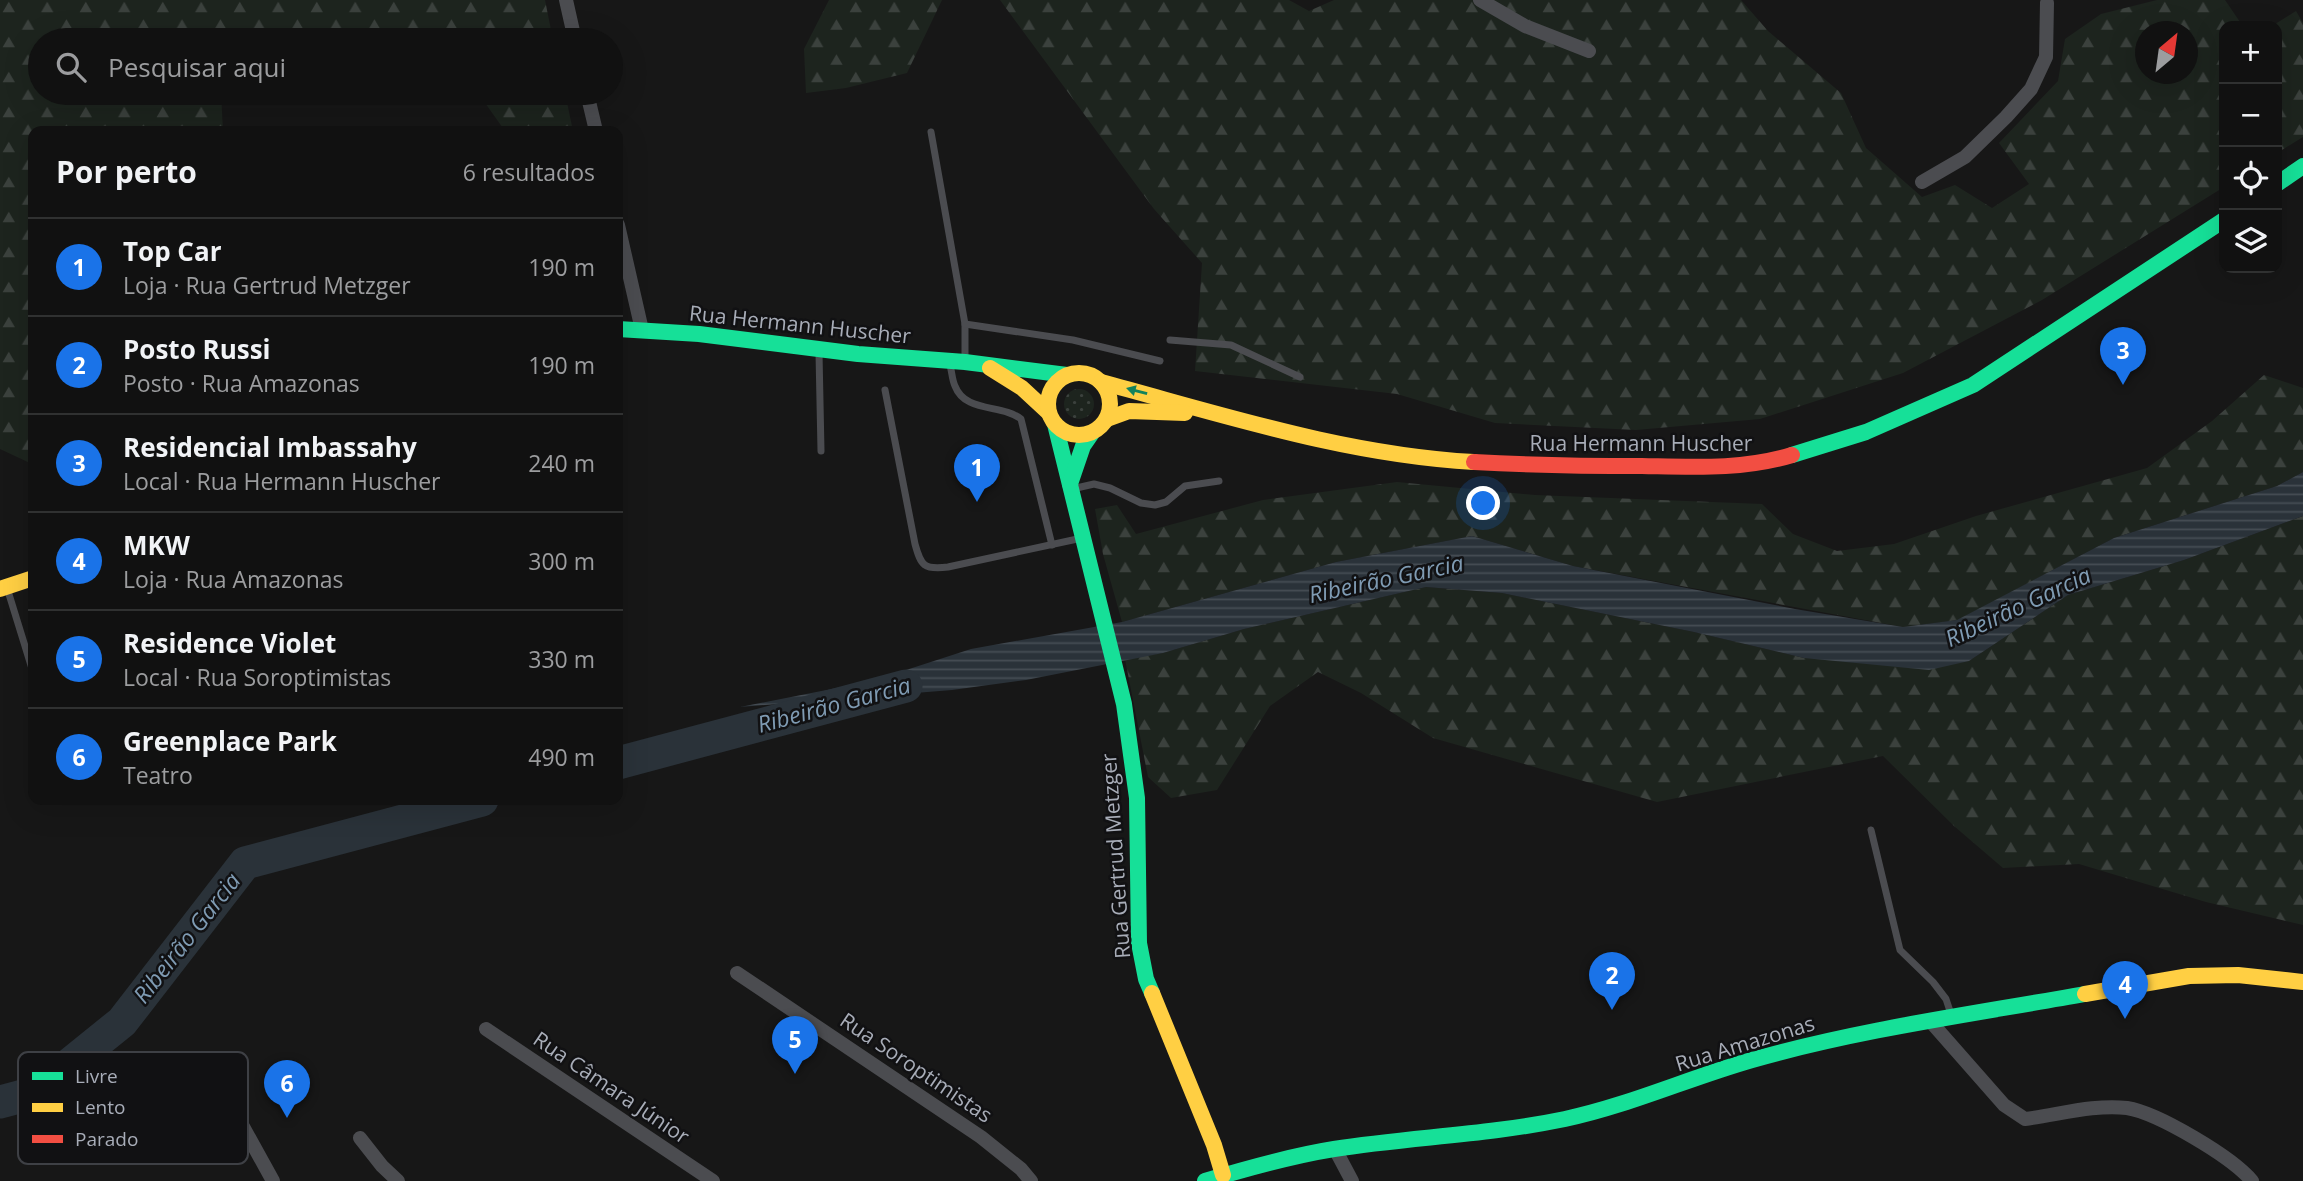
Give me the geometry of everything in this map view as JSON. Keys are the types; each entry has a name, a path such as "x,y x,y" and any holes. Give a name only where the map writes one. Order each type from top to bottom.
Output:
{"main road":[{"path":"2282,181 2303,166"},
{"name":"Rua Hermann Huscher","path":"1101,382 1250,423 1362,449 1435,460 1523,466 1714,467 1763,464 1866,432 1973,385 2219,223"},
{"name":"Rua Hermann Huscher","path":"623,329 964,362 1067,376"},
{"name":"Rua Hermann Huscher","path":"964,362 1007,376 1033,394 1052,419"},
{"path":"1070,486 1083,446 1107,419 1110,399 1101,382 1090,375 1079,373 1067,376 1053,387 1047,404 1052,419 1066,432 1079,436 1092,433"},
{"name":"Rua Hermann Huscher","path":"1107,419 1129,411 1154,411 1198,414 1250,423"},
{"name":"Rua Gertrud Metzger","path":"1052,419 1124,704 1137,797 1139,943 1146,979 1214,1145 1223,1175"},
{"path":"3,588 28,580"},
{"name":"Rua Amazonas","path":"1205,1181 1262,1163 1335,1149 1513,1129 1569,1118 1660,1093 1750,1061 1857,1033 2189,976 2238,975 2303,982"}],"street":[{"path":"566,0 572,28"},
{"path":"1479,0 1525,26 1589,51"},
{"path":"1922,182 1965,158 2031,89 2046,57 2049,1"},
{"path":"590,105 595,126"},
{"path":"623,247 642,330"},
{"name":"Rua Soroptimistas","path":"737,973 981,1136 1021,1169 1031,1181"},
{"path":"1931,1022 2004,1105 2025,1119 2105,1108 2129,1108 2168,1123 2214,1151 2252,1181"},
{"name":"Rua Câmara Júnior","path":"486,1029 713,1181"},
{"path":"248,1137 272,1181"},
{"path":"360,1138 398,1181"},
{"path":"1335,1149 1352,1181"}],"lane":[{"path":"931,132 965,324 964,362 955,387 968,402 1009,412 1021,419 1052,545"},
{"path":"965,324 1073,340 1160,361"},
{"path":"1170,340 1231,345 1300,377"},
{"path":"818,349 821,451"},
{"path":"885,390 915,544 919,559 925,566 932,569 948,567 1084,538"},
{"path":"1070,486 1094,484 1110,488 1141,503 1155,505 1166,502 1185,486 1219,481"},
{"path":"3,588 28,658"},
{"path":"1871,830 1900,950 1933,982 1945,999 1952,1018"}],"green space":[{"path":"0,0 545,0 551,28 28,28 28,105 222,105 223,126 28,126 28,462 0,449"},
{"path":"829,0 942,0 907,73 846,88 806,93 804,49"},
{"path":"1000,0 1289,0 1309,11 1334,0 1741,0 1768,31 1841,93 1866,148 1922,197 1955,185 1992,208 2029,184 1999,143 2058,81 2065,39 2101,14 2157,0 2225,0 2239,21 2219,21 2219,190 2042,300 1903,373 1760,419 1636,430 1495,423 1397,394 1195,371 1202,263 1154,209"},
{"path":"2296,11 2303,23 2303,137 2282,150 2282,21"},
{"path":"487,105 568,105 572,126 501,126"},
{"path":"2264,375 2303,388 2303,472 2277,486 2114,538 1958,620 1903,627 1573,566 1472,536 1336,562 1122,622 1103,554 1095,509 1117,505 1136,534 1263,500 1397,482 1535,495 1762,504 1793,534 1837,551 1894,544 1976,516 2147,468 2212,421"},
{"path":"1079,389 1085,390 1093,398 1093,410 1085,418 1079,419 1073,418 1065,410 1064,404 1065,398 1073,390"},
{"path":"2303,516 2303,925 2206,902 2079,864 2003,868 1954,826 1883,756 1657,802 1433,738 1361,693 1318,672 1270,706 1217,790 1171,798 1148,777 1125,659 1163,653 1244,629 1426,587 1502,593 1694,632 1804,658 1969,661 2068,595 2184,560"}],"water":[{"path":"2303,472 2303,516 2184,560 2068,595 1969,661 1929,670 1804,658 1694,632 1502,593 1426,587 1244,629 1163,653 1026,680 952,690 740,707 872,681 971,649 1122,622 1336,562 1472,536 1573,566 1795,609 1903,627 1957,620 2114,538 2277,486"}],"waterway":[{"name":"Ribeirão Garcia","path":"623,762 906,686"},
{"name":"Ribeirão Garcia","path":"85,1052 122,1022 245,863 463,805"},
{"name":"Ribeirão Garcia","path":"0,1102 18,1097"}],"traffic: fast":[{"path":"2282,181 2303,166"},
{"path":"1792,455 1866,432 1973,385 2219,223"},
{"path":"623,329 699,334 858,354 965,362 1067,375"},
{"path":"1055,424 1124,704 1137,798 1139,943 1146,979 1152,993"},
{"path":"1070,484 1083,446 1092,433"},
{"path":"1205,1181 1301,1155 1334,1149 1507,1129 1565,1119 1752,1060 1834,1039 2085,994"}],"traffic: slow":[{"path":"990,368 1022,388 1049,413"},
{"path":"1079,373 1091,375 1101,382 1108,392 1110,404 1108,416 1101,426 1091,433 1079,435 1067,433 1057,426 1050,416 1048,404 1050,392 1057,382 1067,375 1079,373"},
{"path":"1101,382 1332,442 1426,458 1474,462"},
{"path":"1107,419 1129,411 1185,413"},
{"path":"0,589 28,580"},
{"path":"2085,994 2189,976 2238,975 2303,982"},
{"path":"1152,993 1214,1145 1223,1175"}],"traffic: jam":[{"path":"1474,462 1699,467 1755,463 1792,455"}],"place":[{"name":"Residencial Imbassahy","path":"2123,385"},
{"name":"Top Car","path":"977,502"},
{"name":"Posto Russi","path":"1612,1010"},
{"name":"MKW","path":"2125,1019"},
{"name":"Residence Violet","path":"795,1074"},
{"name":"Greenplace Park","path":"287,1118"}]}
